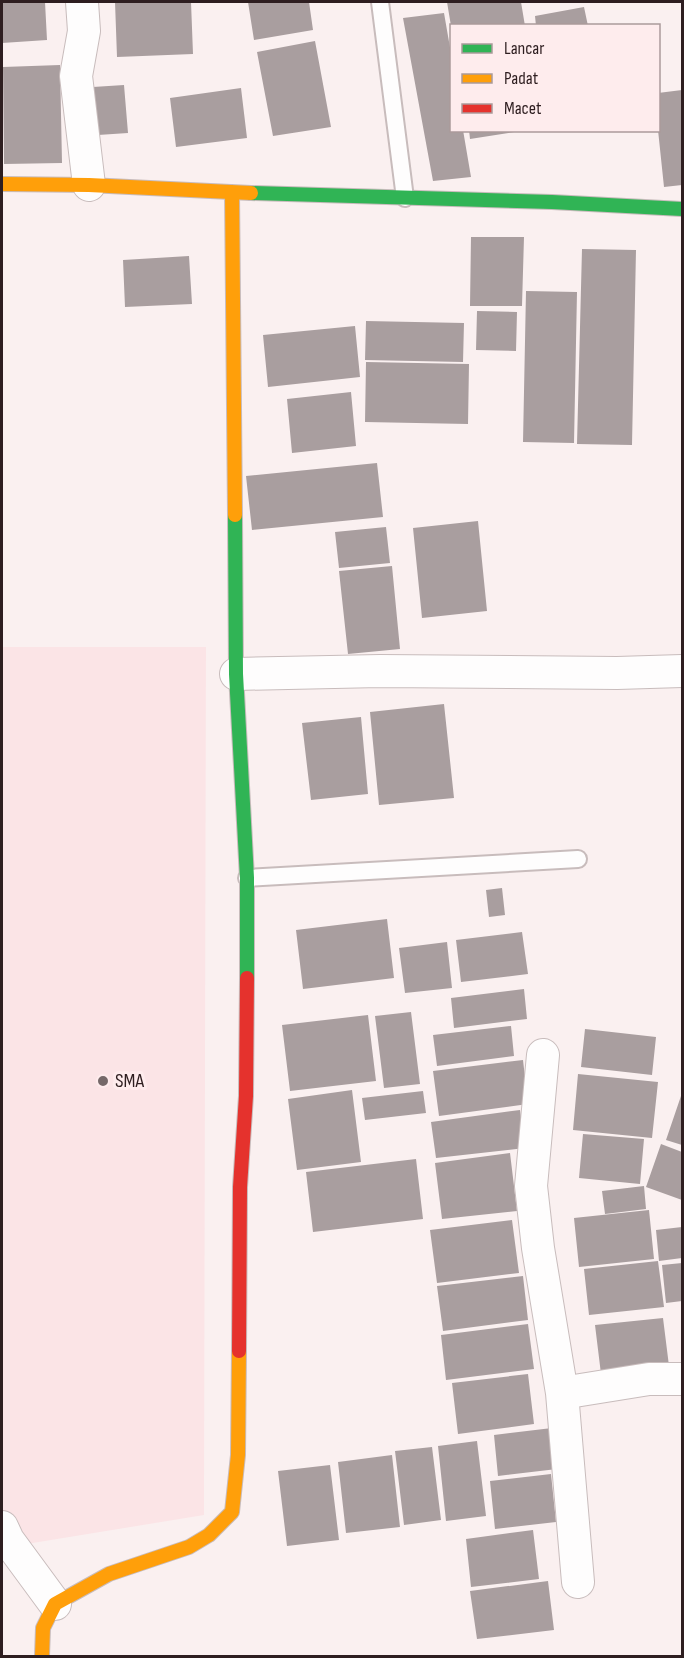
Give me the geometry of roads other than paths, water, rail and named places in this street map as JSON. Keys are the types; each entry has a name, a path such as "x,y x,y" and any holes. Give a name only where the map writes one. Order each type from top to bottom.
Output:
{"street":[{"path":"82,2 84,31 76,76 89,185"},
{"path":"2,184 89,185 552,202 682,209"},
{"path":"42,1656 43,1628 55,1604 87,1584 109,1574 189,1547 209,1535 232,1512 235,1496 238,1455 240,1187 246,1096 247,878 236,674 231,192"},
{"path":"236,674 380,671 617,673 682,671"},
{"path":"543,1055 531,1186 544,1290 562,1393 578,1582"},
{"path":"562,1393 649,1379 682,1379"},
{"path":"2,1527 8,1540 55,1604"}],"lane":[{"path":"380,2 405,198"},
{"path":"247,878 578,859"}],"place":[{"name":"SMA","path":"103,1081"}]}
